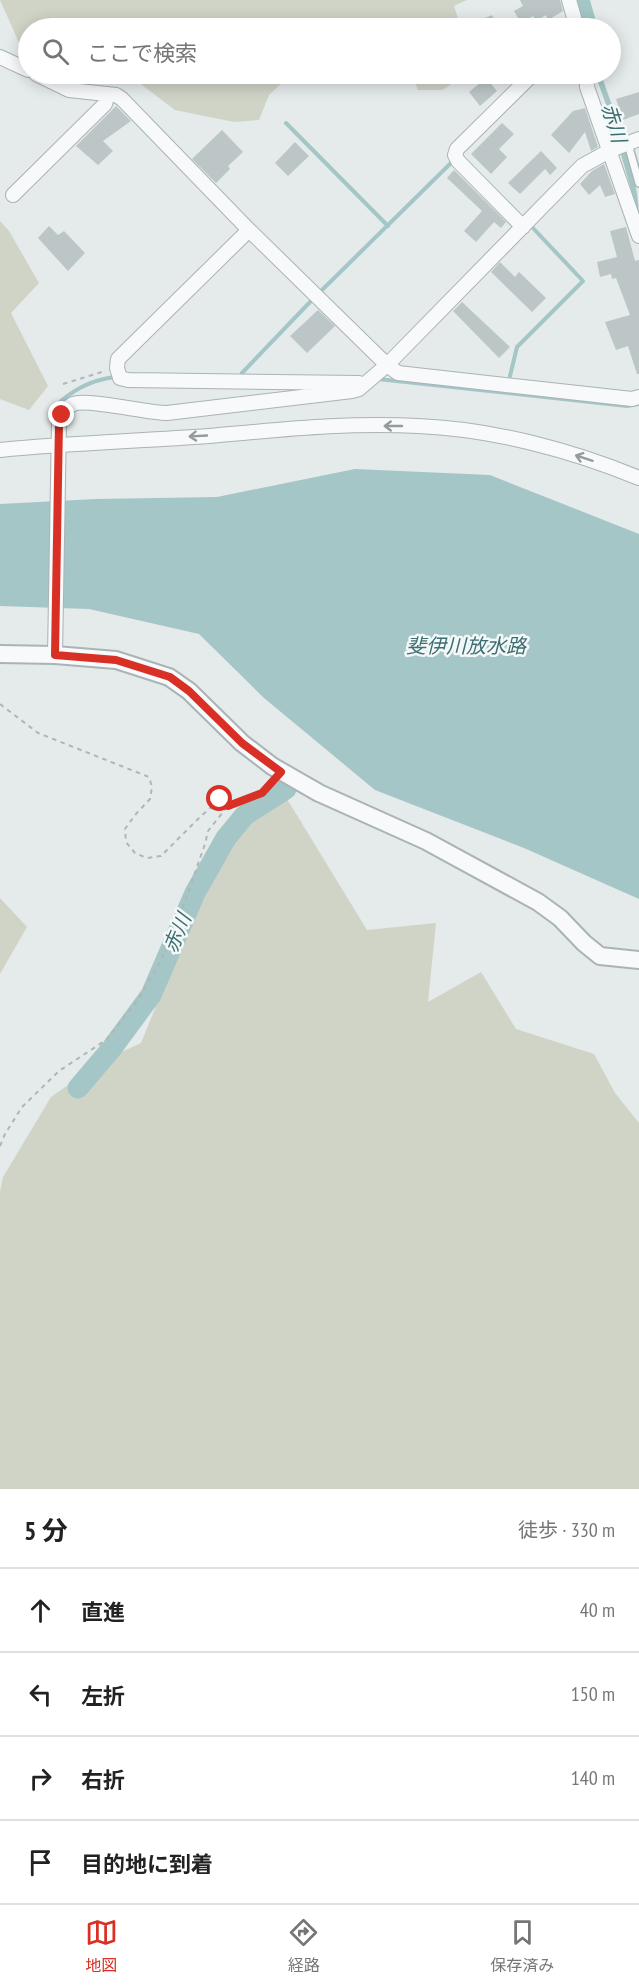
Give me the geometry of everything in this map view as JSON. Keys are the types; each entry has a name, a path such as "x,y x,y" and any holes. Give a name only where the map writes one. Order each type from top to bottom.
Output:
{"street":[{"path":"569,0 574,18"},
{"path":"0,57 18,65"},
{"path":"57,84 69,90 116,95 128,104 249,230 387,365 404,374 632,399 639,397"},
{"path":"523,84 457,149 455,155 458,161 523,227"},
{"path":"587,84 624,145 639,236"},
{"path":"13,195 105,105 108,94"},
{"path":"55,655 59,423 62,415 72,404 88,402 150,413 167,413 352,391 370,380 387,365 582,166 624,145"},
{"path":"249,230 118,359 118,373 128,380 370,380"},
{"path":"0,450 59,444 209,436 314,426 418,426 493,435 570,453 639,478"},
{"path":"0,654 55,655 116,660 170,677 189,691 242,743 281,772 319,793 426,841 538,902 561,918 584,943 600,956 639,960"}],"lane":[{"path":"624,145 639,183"}],"path":[{"path":"63,384 118,373"},
{"path":"0,704 38,733 149,777 152,787 150,799 135,815 126,830 126,842 135,853 147,858 161,856 220,799 228,806"},
{"path":"0,1146 22,1107 59,1071 106,1040 137,1001 161,961 208,831 228,806 262,793 281,772"}],"shaded area":[{"path":"0,0 467,0 454,6 458,18 18,18 18,40"},
{"path":"141,84 281,84 269,95 259,120 234,122 175,110"},
{"path":"416,84 451,84 443,90 418,90"},
{"path":"0,221 9,231 39,283 11,313 48,386 29,410 0,399"},
{"path":"284,794 367,930 436,923 428,1002 481,972 516,1029 594,1054 615,1093 639,1123 639,1489 0,1489 0,1192 3,1177 51,1097 102,1061 141,1043 184,937 236,837"},
{"path":"0,898 27,927 0,974"}],"water":[{"path":"599,84 604,84 631,164 639,217"},
{"name":"斐伊川放水路","path":"355,469 490,475 639,534 639,899 524,848 375,790 264,698 199,634 89,609 0,606 0,504 96,499 217,497"}],"building":[{"path":"520,0 560,0 563,11 551,18 547,18 546,15 541,18 533,16 518,18 514,11 523,6"},
{"path":"479,84 491,84 497,91 480,106 469,92"},
{"path":"639,92 639,114 623,120 616,99"},
{"path":"116,106 131,121 103,141 113,151 98,165 76,146"},
{"path":"585,108 598,147 591,151 585,132 569,153 551,135 573,111"},
{"path":"502,123 514,134 499,149 507,157 491,174 471,154"},
{"path":"222,130 243,152 228,166 230,169 216,183 192,159"},
{"path":"295,142 309,156 288,176 275,163"},
{"path":"541,151 557,168 550,175 545,169 520,194 508,183"},
{"path":"604,164 615,194 605,197 600,185 589,195 580,184 592,171"},
{"path":"454,170 506,222 501,228 494,222 476,242 464,231 482,211 447,178"},
{"path":"49,226 58,235 64,231 85,253 68,271 38,238"},
{"path":"626,227 635,261 639,260 639,374 637,374 628,346 616,350 605,322 630,315 616,278 612,279 611,274 600,277 597,262 617,257 610,231"},
{"path":"500,262 515,277 519,272 546,298 532,312 491,272"},
{"path":"462,302 510,347 499,358 453,311"},
{"path":"318,310 335,326 307,353 290,336"}],"waterway":[{"name":"赤川","path":"579,0 584,18"},
{"path":"286,123 388,226"},
{"path":"321,291 453,161"},
{"path":"510,376 517,347 583,281 532,227"},
{"path":"242,373 310,302"},
{"path":"54,408 67,396 82,387 115,377"},
{"path":"378,379 627,406 638,404"},
{"name":"赤川","path":"78,1088 112,1048 151,995 195,893 226,838 245,815 286,789"}],"route":[{"path":"62,415 59,423 55,655 116,660 170,677 189,691 242,743 281,772 262,793 228,806 220,799"}]}
